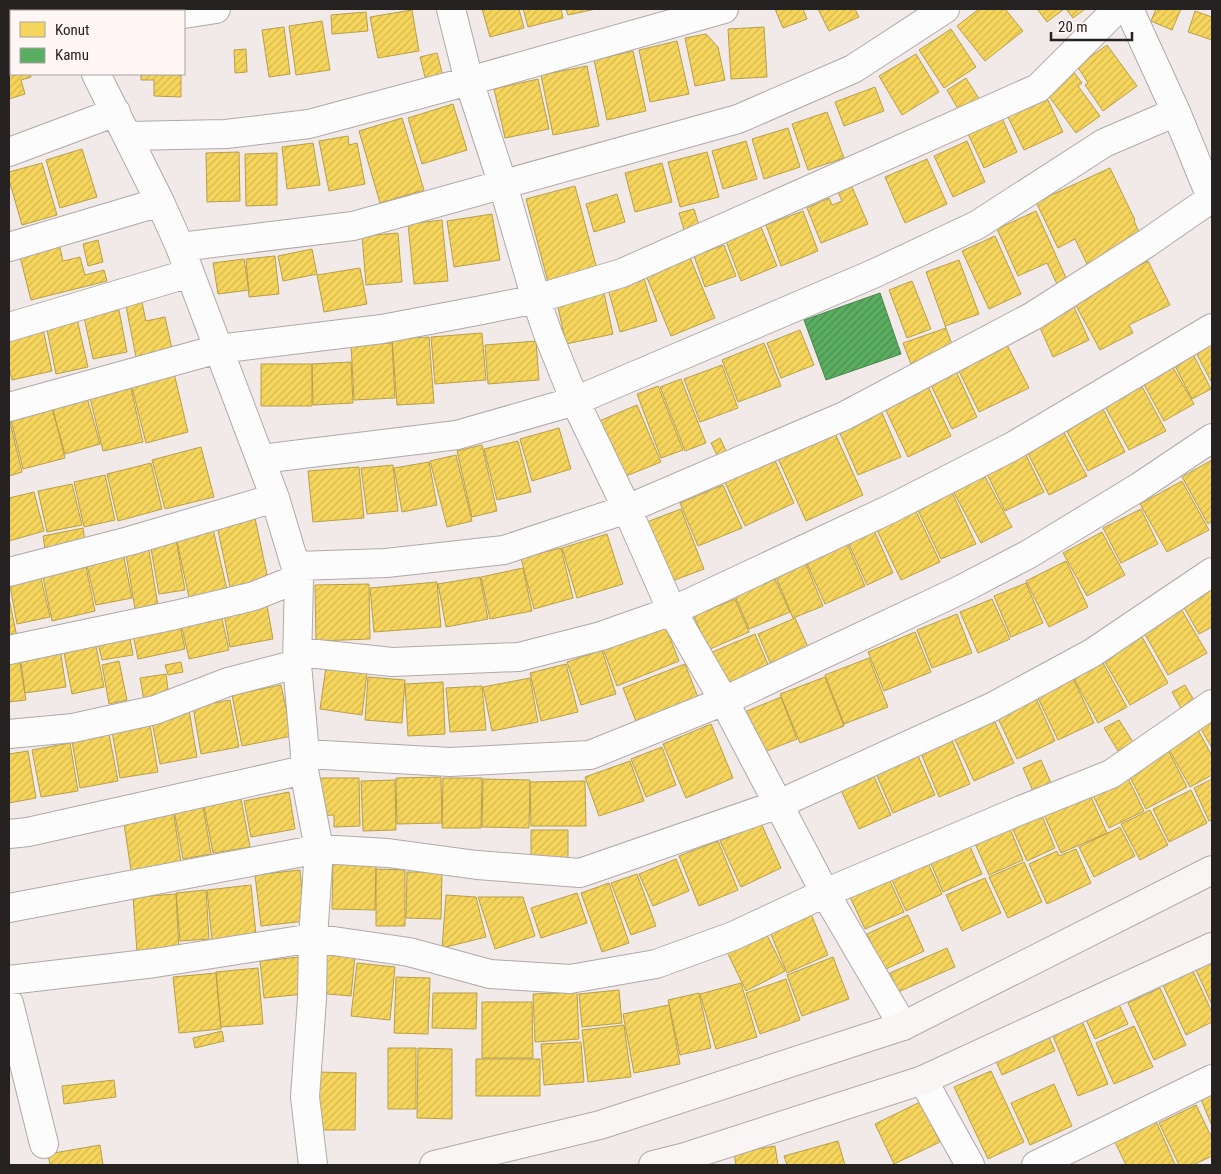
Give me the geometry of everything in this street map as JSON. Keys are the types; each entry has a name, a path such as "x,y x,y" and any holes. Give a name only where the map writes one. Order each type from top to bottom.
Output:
{"main road":[{"path":"434,1165 600,1125 903,1026 1212,870"},
{"path":"653,1165 685,1157 923,1080 1212,948"}],"street":[{"path":"185,14 216,9"},
{"path":"451,9 469,81 503,185 536,299 575,401 627,509 672,611 724,701 825,893 903,1026"},
{"path":"9,152 122,124 226,134 309,124 724,9"},
{"path":"180,247 353,226 738,119 853,69 945,9"},
{"path":"9,407 218,349 382,329 536,299 622,273 1038,88 1117,9"},
{"path":"9,650 175,615 254,596 298,572 504,550 627,509 844,416 1032,316 1147,244 1212,199 1176,112 1129,9"},
{"path":"97,75 160,202 180,247 261,459 298,572 297,658 304,762 319,849 305,1097 312,1165"},
{"path":"261,459 457,435 575,401 873,274 977,224 1104,143 1176,112"},
{"path":"9,247 160,202"},
{"path":"9,328 190,273"},
{"path":"9,734 73,728 155,710 297,658 392,662 519,657 602,636 672,611 890,509 1013,446 1212,328"},
{"path":"9,834 28,832 304,762 450,762 590,755 724,701 958,591 1021,558 1139,487 1212,438"},
{"path":"9,572 130,541 275,498"},
{"path":"9,908 319,849 388,853 477,865 580,873 779,804 1000,702 1092,653 1212,572"},
{"path":"9,980 155,963 313,938 409,952 490,974 570,979 656,964 733,936 825,893 1111,774 1212,704"},
{"path":"9,1003 44,1144"},
{"path":"1036,1165 1212,1079"},
{"path":"923,1080 970,1165"}],"building: Konut":[{"path":"482,9 519,9 524,28 490,37"},
{"path":"523,9 561,9 563,18 528,27"},
{"path":"566,9 596,9 568,15"},
{"path":"775,9 803,9 807,19 783,28"},
{"path":"818,9 855,9 859,17 829,31"},
{"path":"979,9 1005,9 1023,31 985,61 957,26"},
{"path":"1037,9 1064,9 1047,22"},
{"path":"1066,9 1085,9 1073,18"},
{"path":"1156,9 1181,9 1172,30 1151,21"},
{"path":"412,10 419,51 378,58 370,17"},
{"path":"1195,11 1212,17 1212,40 1188,32"},
{"path":"366,12 368,31 332,34 331,15"},
{"path":"322,21 330,70 296,75 289,26"},
{"path":"284,27 290,74 269,77 262,30"},
{"path":"764,27 767,77 731,79 728,29"},
{"path":"951,29 976,67 944,88 919,50"},
{"path":"706,34 718,47 725,80 695,86 685,38"},
{"path":"677,41 689,94 650,102 639,50"},
{"path":"1107,45 1137,86 1103,111 1085,85 1088,83 1077,66"},
{"path":"246,49 247,72 235,73 234,50"},
{"path":"633,51 646,111 607,120 594,60"},
{"path":"437,53 444,80 427,85 420,57"},
{"path":"916,54 939,92 902,115 879,76"},
{"path":"9,60 10,75 30,75 31,77 21,80 25,94 9,99"},
{"path":"587,66 599,126 553,135 541,75"},
{"path":"1073,71 1082,83 1078,86 1100,116 1076,133 1045,91"},
{"path":"141,75 181,75 181,97 154,96 154,80 141,80"},
{"path":"966,78 981,102 961,114 947,90"},
{"path":"538,79 549,129 505,138 494,89"},
{"path":"875,87 884,111 844,126 835,102"},
{"path":"1046,96 1063,132 1024,150 1007,115"},
{"path":"453,104 467,150 422,164 408,118"},
{"path":"827,112 844,158 808,170 792,124"},
{"path":"402,118 424,190 380,203 359,131"},
{"path":"1002,118 1017,152 984,168 968,134"},
{"path":"788,128 800,167 764,179 752,139"},
{"path":"348,136 349,145 357,143 365,184 329,191 319,141"},
{"path":"746,141 757,179 723,189 712,151"},
{"path":"967,141 985,182 953,197 934,156"},
{"path":"313,143 320,185 287,189 282,147"},
{"path":"82,149 97,197 60,208 46,160"},
{"path":"239,152 240,201 207,202 206,153"},
{"path":"707,152 719,197 680,207 668,162"},
{"path":"277,153 277,205 246,206 245,154"},
{"path":"927,159 947,204 905,223 885,177"},
{"path":"42,163 57,215 22,225 9,180 9,172"},
{"path":"662,163 672,202 635,212 625,173"},
{"path":"1110,168 1142,239 1087,264 1075,239 1058,248 1036,202"},
{"path":"575,186 598,273 549,286 526,199"},
{"path":"852,187 868,224 821,243 807,208 829,198 832,205 842,201 838,192"},
{"path":"617,194 625,222 594,232 586,204"},
{"path":"694,209 700,229 685,233 679,213"},
{"path":"803,211 818,251 781,266 766,225"},
{"path":"1036,211 1067,280 1057,284 1047,263 1018,276 997,229"},
{"path":"492,214 500,260 454,267 447,221"},
{"path":"442,220 448,281 414,284 408,224"},
{"path":"761,227 777,266 741,281 726,241"},
{"path":"398,233 402,282 366,285 362,236"},
{"path":"995,236 1021,294 989,309 962,251"},
{"path":"98,240 103,262 88,266 83,244"},
{"path":"59,244 63,261 80,257 85,275 104,270 107,281 31,300 19,253"},
{"path":"724,245 736,276 705,287 694,256"},
{"path":"312,249 317,274 283,281 278,256"},
{"path":"689,255 715,318 671,336 645,273"},
{"path":"275,256 279,294 249,297 246,259"},
{"path":"244,259 249,290 218,294 213,263"},
{"path":"959,260 979,314 945,326 926,272"},
{"path":"1148,261 1170,305 1129,325 1133,333 1100,350 1073,300"},
{"path":"360,268 367,304 324,312 317,275"},
{"path":"644,278 657,321 620,332 608,289"},
{"path":"912,281 931,329 907,338 889,290"},
{"path":"604,293 613,334 566,344 557,303"},
{"path":"141,298 146,321 165,317 172,349 136,357 125,301"},
{"path":"1074,307 1089,340 1053,357 1038,323"},
{"path":"119,310 127,352 93,359 84,317"},
{"path":"77,319 88,367 56,374 46,325"},
{"path":"946,328 954,349 911,364 903,343"},
{"path":"43,329 52,371 12,380 9,368 9,336"},
{"path":"800,330 814,365 781,378 767,343"},
{"path":"482,333 486,380 435,384 431,337"},
{"path":"429,337 434,403 397,405 392,339"},
{"path":"536,341 539,380 488,384 485,345"},
{"path":"1212,342 1212,383 1195,351"},
{"path":"392,343 395,398 354,400 351,344"},
{"path":"764,343 781,386 738,402 722,360"},
{"path":"1006,343 1029,388 979,412 957,367"},
{"path":"1192,352 1211,389 1192,399 1173,362"},
{"path":"351,362 353,403 313,405 312,364"},
{"path":"261,364 312,364 312,406 261,406"},
{"path":"1171,364 1194,404 1164,421 1142,381"},
{"path":"722,365 738,408 700,422 684,379"},
{"path":"955,369 977,417 952,429 929,381"},
{"path":"174,373 188,432 146,443 131,384"},
{"path":"681,379 706,443 685,451 660,387"},
{"path":"1139,381 1166,431 1129,450 1102,401"},
{"path":"926,382 951,436 908,457 882,402"},
{"path":"130,384 143,442 103,451 89,394"},
{"path":"658,386 683,450 661,458 637,394"},
{"path":"86,394 100,444 65,454 51,404"},
{"path":"637,405 661,462 621,478 597,422"},
{"path":"1101,405 1125,452 1088,471 1063,424"},
{"path":"52,406 65,458 23,469 10,416"},
{"path":"879,406 901,457 858,475 836,424"},
{"path":"9,418 22,472 9,476"},
{"path":"559,428 571,469 532,481 520,439"},
{"path":"833,429 863,495 806,521 776,454"},
{"path":"1062,429 1087,476 1049,495 1025,448"},
{"path":"720,438 727,453 718,457 711,443"},
{"path":"518,441 531,492 497,500 484,449"},
{"path":"482,445 497,511 472,517 457,451"},
{"path":"201,447 214,497 165,509 152,460"},
{"path":"1025,453 1044,492 1005,511 986,472"},
{"path":"456,455 472,521 447,527 430,461"},
{"path":"773,456 794,503 745,526 723,478"},
{"path":"1212,460 1212,521 1208,524 1182,477"},
{"path":"429,462 437,505 402,512 394,468"},
{"path":"151,463 162,509 118,521 107,474"},
{"path":"393,465 398,511 367,514 361,468"},
{"path":"359,467 364,518 313,522 308,471"},
{"path":"983,473 1012,527 981,543 952,489"},
{"path":"105,475 115,520 84,527 74,482"},
{"path":"1182,481 1209,530 1167,552 1140,504"},
{"path":"72,484 82,525 47,532 38,491"},
{"path":"723,485 742,528 698,546 680,503"},
{"path":"951,490 976,544 941,559 916,506"},
{"path":"34,492 44,531 9,541 9,498"},
{"path":"914,507 940,562 901,580 875,526"},
{"path":"681,509 704,569 667,583 644,523"},
{"path":"1141,509 1158,544 1121,563 1103,528"},
{"path":"255,518 269,584 231,592 217,526"},
{"path":"83,528 86,548 46,555 43,536"},
{"path":"873,528 893,573 867,585 847,540"},
{"path":"213,529 228,594 190,602 176,537"},
{"path":"1102,532 1125,575 1087,596 1063,553"},
{"path":"607,534 623,584 577,598 562,548"},
{"path":"176,539 185,590 159,594 150,543"},
{"path":"846,541 865,586 825,604 805,559"},
{"path":"148,545 158,606 135,609 125,548"},
{"path":"561,548 573,598 534,609 521,558"},
{"path":"123,553 132,598 96,605 86,561"},
{"path":"804,559 823,606 793,618 774,572"},
{"path":"1066,561 1088,607 1049,627 1026,581"},
{"path":"86,567 95,611 52,621 43,577"},
{"path":"523,568 532,611 490,619 481,577"},
{"path":"40,574 50,617 17,624 9,581"},
{"path":"480,577 488,619 446,627 438,584"},
{"path":"775,579 790,612 749,629 735,596"},
{"path":"437,582 441,627 374,632 370,588"},
{"path":"1026,583 1043,623 1011,637 994,596"},
{"path":"369,584 370,639 316,641 315,585"},
{"path":"1212,585 1212,627 1199,634 1181,602"},
{"path":"9,598 17,637 9,639"},
{"path":"735,599 749,632 708,650 694,616"},
{"path":"992,599 1010,639 978,653 960,612"},
{"path":"266,600 273,639 230,647 223,609"},
{"path":"1180,607 1207,653 1168,675 1142,629"},
{"path":"220,610 229,650 189,659 180,619"},
{"path":"957,614 972,653 932,668 917,630"},
{"path":"795,618 809,649 771,665 758,634"},
{"path":"179,620 185,649 138,659 132,630"},
{"path":"665,625 679,661 617,686 603,649"},
{"path":"129,632 133,655 102,660 97,639"},
{"path":"915,632 931,672 884,691 868,652"},
{"path":"755,634 769,667 724,686 710,653"},
{"path":"1142,637 1168,683 1130,705 1103,659"},
{"path":"95,641 104,687 72,694 63,648"},
{"path":"60,649 66,687 25,693 20,655"},
{"path":"602,650 616,694 581,705 567,662"},
{"path":"19,658 26,700 9,702 9,660"},
{"path":"869,658 888,707 844,724 825,675"},
{"path":"119,661 127,700 109,704 102,665"},
{"path":"1102,661 1127,707 1098,723 1073,677"},
{"path":"181,662 183,672 168,675 165,665"},
{"path":"566,664 578,712 541,721 530,673"},
{"path":"685,664 699,700 637,724 623,688"},
{"path":"326,667 367,673 362,715 320,709"},
{"path":"166,674 169,697 144,701 140,678"},
{"path":"368,677 405,680 402,723 365,720"},
{"path":"825,677 844,726 800,743 780,694"},
{"path":"530,678 538,722 492,731 483,687"},
{"path":"1073,678 1094,723 1058,740 1037,696"},
{"path":"443,682 445,734 408,736 405,684"},
{"path":"281,685 292,736 242,746 232,695"},
{"path":"1185,685 1195,702 1182,710 1172,692"},
{"path":"482,686 486,730 450,732 446,688"},
{"path":"1035,696 1055,741 1017,759 996,714"},
{"path":"781,697 797,739 759,754 742,713"},
{"path":"230,700 239,747 201,754 193,707"},
{"path":"189,710 197,757 160,764 151,716"},
{"path":"1212,713 1212,748 1197,722"},
{"path":"992,716 1014,763 974,781 952,733"},
{"path":"1119,720 1133,742 1118,751 1104,728"},
{"path":"711,724 733,778 686,798 663,744"},
{"path":"150,725 158,772 120,778 112,731"},
{"path":"1197,728 1212,756 1212,775 1190,787 1166,744"},
{"path":"949,733 970,784 939,797 918,746"},
{"path":"109,734 118,781 80,788 72,741"},
{"path":"70,743 78,791 41,797 32,750"},
{"path":"1166,746 1187,787 1146,809 1125,767"},
{"path":"662,747 676,785 646,797 631,759"},
{"path":"28,751 36,798 9,803 9,754"},
{"path":"916,751 935,795 893,813 874,769"},
{"path":"1041,760 1051,783 1033,791 1023,768"},
{"path":"630,761 644,801 599,816 585,777"},
{"path":"1124,770 1144,811 1109,828 1089,787"},
{"path":"872,772 891,815 859,829 839,786"},
{"path":"441,777 442,823 397,824 396,778"},
{"path":"317,778 359,778 360,826 334,827 334,815 318,816"},
{"path":"443,778 482,778 481,828 442,828"},
{"path":"483,779 530,780 529,828 482,827"},
{"path":"1212,779 1212,820 1209,821 1194,788"},
{"path":"395,780 396,830 363,831 361,781"},
{"path":"585,781 586,826 531,826 530,782"},
{"path":"1088,790 1107,833 1061,853 1042,810"},
{"path":"1191,790 1207,823 1169,842 1153,809"},
{"path":"289,792 295,829 251,837 244,801"},
{"path":"241,799 250,847 213,853 204,806"},
{"path":"203,806 211,854 183,859 174,810"},
{"path":"173,809 182,869 132,877 123,817"},
{"path":"1150,810 1168,845 1140,860 1121,824"},
{"path":"1040,811 1055,848 1027,861 1010,823"},
{"path":"761,823 781,868 741,887 720,841"},
{"path":"1008,824 1023,860 989,875 973,839"},
{"path":"1120,827 1135,856 1094,877 1079,847"},
{"path":"531,830 568,830 568,861 531,861"},
{"path":"718,841 738,890 699,906 679,856"},
{"path":"968,842 982,874 943,892 929,859"},
{"path":"1076,849 1091,883 1047,904 1029,864 1057,851 1059,856"},
{"path":"676,859 689,891 653,906 639,874"},
{"path":"927,861 942,894 906,911 891,878"},
{"path":"1024,862 1042,902 1008,918 989,877"},
{"path":"333,863 376,864 375,910 332,909"},
{"path":"376,869 405,870 405,926 376,926"},
{"path":"300,870 305,921 261,926 255,875"},
{"path":"407,872 442,872 441,919 406,918"},
{"path":"637,874 656,926 631,935 611,883"},
{"path":"985,878 1001,913 962,931 946,895"},
{"path":"889,879 904,912 865,929 850,897"},
{"path":"609,883 629,943 602,952 581,893"},
{"path":"251,885 256,935 212,940 207,890"},
{"path":"206,890 209,939 180,941 176,893"},
{"path":"577,893 587,923 541,938 531,908"},
{"path":"176,894 179,950 137,952 133,897"},
{"path":"446,895 476,897 486,937 442,948"},
{"path":"478,897 523,897 535,936 495,949"},
{"path":"811,914 828,955 787,973 770,932"},
{"path":"908,915 924,951 884,970 867,934"},
{"path":"765,931 785,971 746,991 726,950"},
{"path":"947,948 955,967 898,992 890,973"},
{"path":"321,952 355,956 351,996 316,993"},
{"path":"300,957 304,994 264,998 260,961"},
{"path":"833,957 849,999 802,1016 787,975"},
{"path":"1212,962 1212,1005 1196,970"},
{"path":"357,963 395,967 390,1020 351,1016"},
{"path":"258,968 263,1024 221,1027 216,972"},
{"path":"1192,969 1212,1012 1212,1022 1186,1035 1162,983"},
{"path":"216,973 221,1029 179,1033 173,977"},
{"path":"396,977 430,978 428,1034 394,1033"},
{"path":"786,979 800,1020 760,1034 746,993"},
{"path":"741,983 757,1037 716,1049 700,994"},
{"path":"1160,988 1186,1045 1154,1060 1128,1003"},
{"path":"619,990 622,1023 582,1027 579,994"},
{"path":"577,992 579,1039 535,1042 533,994"},
{"path":"433,993 477,993 476,1029 432,1028"},
{"path":"699,993 711,1048 680,1055 668,1000"},
{"path":"1116,998 1128,1024 1095,1039 1083,1013"},
{"path":"482,1002 532,1002 533,1058 482,1058"},
{"path":"669,1005 680,1064 634,1073 623,1014"},
{"path":"1082,1021 1108,1084 1078,1096 1052,1034"},
{"path":"624,1025 631,1077 588,1082 582,1030"},
{"path":"1134,1026 1153,1067 1114,1084 1096,1043"},
{"path":"1046,1030 1055,1051 1002,1075 993,1054"},
{"path":"222,1031 224,1041 195,1048 193,1038"},
{"path":"581,1042 584,1082 544,1085 541,1044"},
{"path":"388,1048 416,1048 416,1109 388,1109"},
{"path":"418,1048 452,1049 452,1119 417,1118"},
{"path":"476,1059 540,1059 540,1096 476,1096"},
{"path":"991,1071 1024,1142 988,1159 954,1087"},
{"path":"318,1072 356,1073 355,1130 317,1130"},
{"path":"114,1080 116,1097 64,1104 62,1086"},
{"path":"1054,1084 1072,1126 1030,1145 1011,1103"},
{"path":"1212,1092 1212,1126 1200,1097"},
{"path":"920,1102 940,1142 894,1164 875,1124"},
{"path":"1196,1105 1212,1138 1212,1156 1193,1165 1179,1165 1159,1123"},
{"path":"1155,1119 1175,1164 1126,1165 1113,1138"},
{"path":"838,1141 845,1165 787,1165 784,1156"},
{"path":"100,1145 103,1165 50,1165 48,1154"},
{"path":"775,1146 778,1165 736,1165 734,1153"}],"building: Kamu":[{"path":"880,293 901,354 826,380 804,320"}]}
